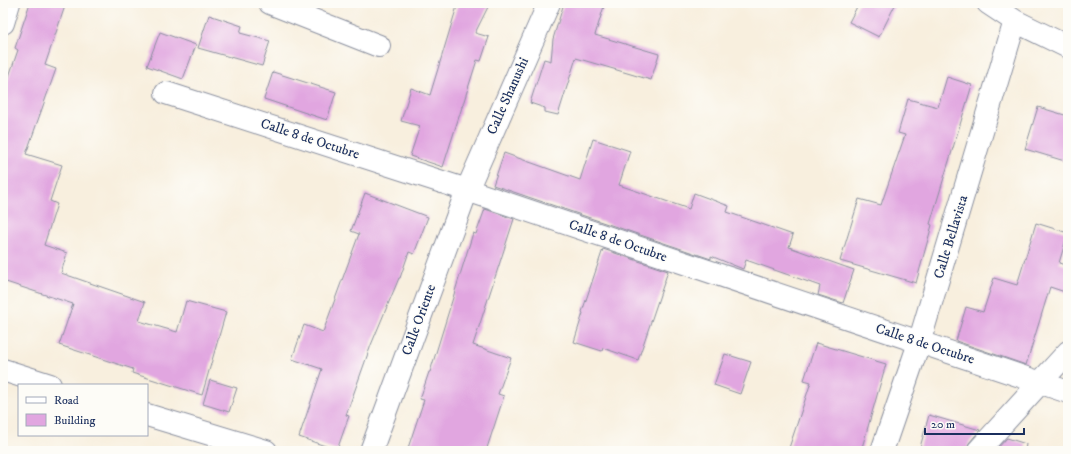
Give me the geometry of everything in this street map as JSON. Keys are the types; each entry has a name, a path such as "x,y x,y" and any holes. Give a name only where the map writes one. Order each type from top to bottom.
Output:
{"street":[{"path":"3,23 9,3"},
{"path":"270,3 379,46"},
{"name":"Calle Shanushi","path":"467,190 549,3"},
{"path":"988,3 1015,21 1068,47"},
{"name":"Calle Bellavista","path":"882,451 919,343 1015,21"},
{"name":"Calle 8 de Octubre","path":"166,94 467,190 1068,392"},
{"name":"Calle Oriente","path":"371,451 467,190"},
{"path":"978,451 1068,352"},
{"path":"3,370 47,384"},
{"path":"148,414 266,451"}],"building":[{"path":"30,3 66,3 45,65 56,69 26,154 62,165 50,201 57,204 44,245 67,253 61,273 145,302 139,321 177,332 186,301 226,312 202,395 132,373 133,369 59,345 73,304 3,281 3,94 18,50 15,48"},
{"path":"458,3 490,3 475,33 489,37 481,61 477,60 443,167 410,156 420,126 401,121 411,88 430,95"},
{"path":"564,3 605,3 595,35 659,54 651,80 576,58 558,115 545,112 545,108 530,103 544,59 551,61 553,39"},
{"path":"859,3 896,3 879,37 849,22"},
{"path":"209,15 242,26 240,33 270,41 262,66 198,48"},
{"path":"160,32 196,45 183,79 147,66"},
{"path":"273,72 336,92 327,120 264,99"},
{"path":"947,77 972,85 930,224 932,225 916,283 840,261 859,199 881,205 905,135 898,133 908,99 938,107"},
{"path":"1038,107 1068,116 1068,162 1025,149"},
{"path":"593,139 630,151 619,185 689,209 694,193 729,206 727,212 793,235 789,247 854,270 843,303 818,295 820,286 746,260 743,269 711,256 711,259 493,185 504,153 580,180"},
{"path":"365,193 428,217 414,254 409,252 400,278 371,345 346,415 349,416 337,450 299,437 322,369 292,359 304,325 323,332 359,234 351,231"},
{"path":"485,209 514,219 473,345 511,358 498,394 504,396 486,451 407,451 424,400 420,399 430,372 473,233 476,234"},
{"path":"1036,223 1068,233 1059,263 1068,266 1068,293 1050,287 1026,365 956,341 966,307 983,312 994,278 1017,285"},
{"path":"603,249 668,271 638,360 603,348 602,351 574,342 583,313 582,312"},
{"path":"816,343 886,364 861,451 788,451 811,382 804,380"},
{"path":"725,354 751,362 740,394 714,385"},
{"path":"210,380 237,388 229,412 203,404"},
{"path":"929,415 980,430 969,443 966,451 919,451"},
{"path":"1007,438 1026,444 1025,451 995,451"}]}
